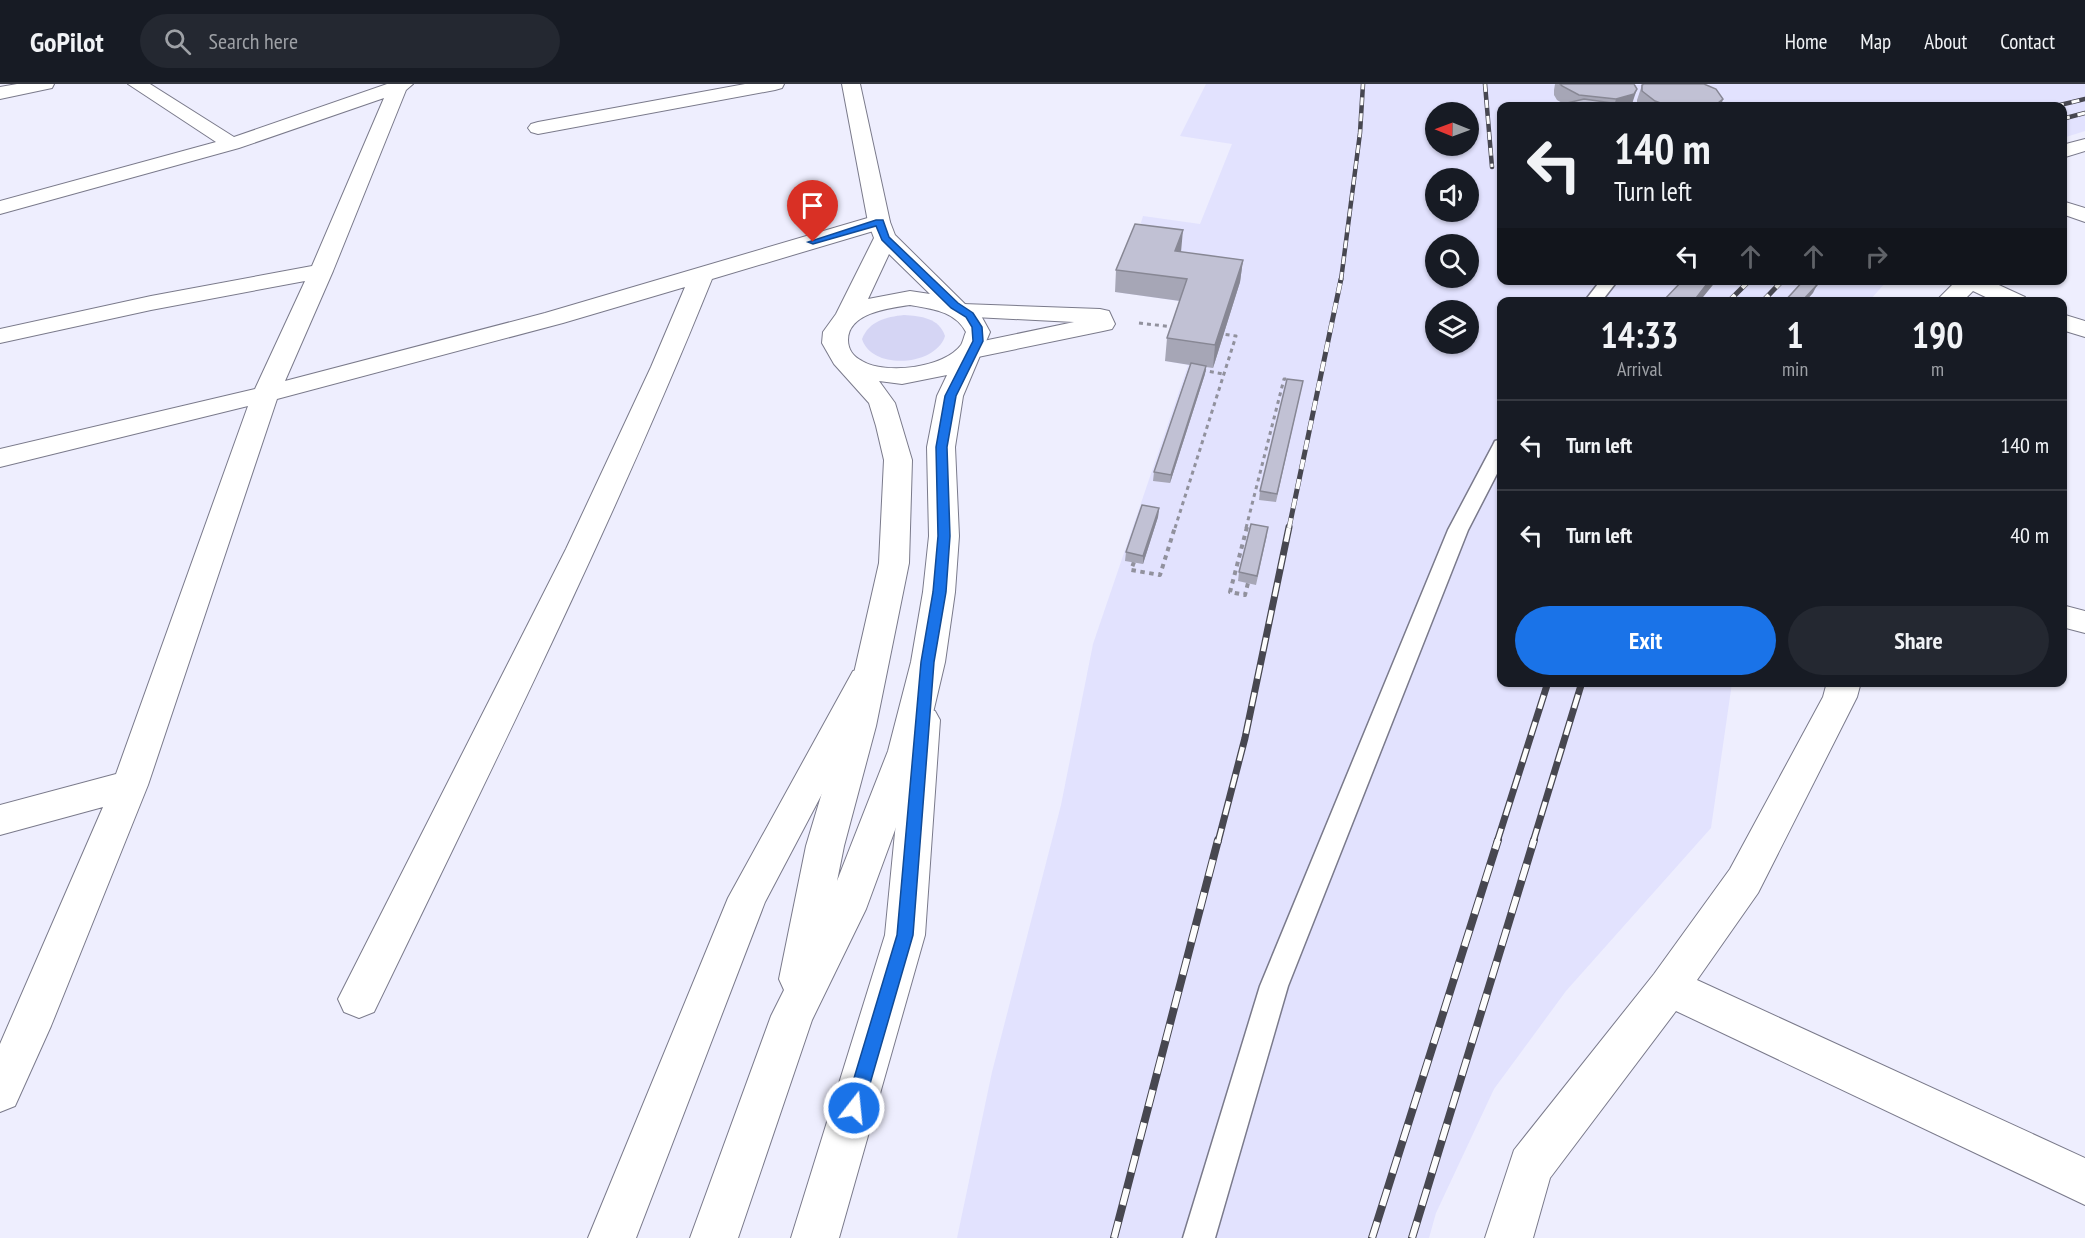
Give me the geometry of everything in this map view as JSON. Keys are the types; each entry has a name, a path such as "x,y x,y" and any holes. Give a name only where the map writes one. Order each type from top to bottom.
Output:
{"street":[{"path":"0,93 45,84"},
{"path":"137,84 232,144"},
{"path":"538,128 775,84"},
{"path":"714,1238 792,1016 846,909 906,751 927,662 939,592 944,536 942,447 950,396 978,341 977,327 969,315 958,308 882,230 851,84"},
{"path":"0,208 144,171 232,144 401,85"},
{"path":"0,1091 35,1016 130,785 266,394 401,85"},
{"path":"2067,150 2085,145"},
{"path":"2067,209 2085,215"},
{"path":"0,458 266,394 554,318 702,274 882,230"},
{"path":"848,317 882,230"},
{"path":"0,336 151,303 321,271"},
{"path":"359,999 522,674 666,366 702,274"},
{"path":"1952,297 1966,285"},
{"path":"1979,285 2006,297"},
{"path":"792,1016 825,846 856,736 894,563 898,460 890,426 882,403 869,386 846,362 837,351 835,340 838,328 848,317 865,307 886,300 910,298 933,300 958,308 1100,316 1103,324 971,352 955,365 934,373 909,377 885,376 863,371 846,362"},
{"path":"2067,323 2085,330"},
{"path":"2067,617 2085,622"},
{"path":"815,1238 905,935 927,662"},
{"path":"612,1238 747,898 871,668"},
{"path":"1509,1238 1530,1166 1669,987 1744,881 1840,697 1843,687"},
{"path":"0,820 130,785"},
{"path":"1669,987 2085,1182"}],"lane":[{"path":"1596,297 1606,285"},
{"path":"1199,1238 1274,986 1458,530 1497,455"}],"path":[{"path":"1134,562 1131,570 1160,575 1236,336 1223,334"},
{"path":"1197,373 1198,370 1223,374"},
{"path":"1248,583 1245,595 1230,592 1284,379 1296,380"}],"shaded area":[{"path":"1206,84 2085,84 2085,131 2067,137 2067,102 1497,102 1497,285 1883,285 1873,297 1497,297 1497,687 1731,687 1711,828 1566,991 1494,1089 1436,1213 1429,1238 957,1238 992,1072 1061,805 1093,644 1188,365 1165,361 1185,302 1115,292 1134,246 1143,216 1200,224 1232,144 1180,136"},
{"path":"904,315 923,317 938,325 945,336 939,346 930,354 904,361 878,356 868,349 862,339 869,328 885,319"}],"building":[{"path":"1560,84 1634,84 1637,89 1634,94 1616,99 1579,95"},
{"path":"1704,84 1716,89 1723,99 1719,102 1658,102 1642,91 1642,85"},
{"path":"1584,99 1605,102 1571,102"},
{"path":"1135,224 1183,230 1175,251 1243,260 1215,345 1167,338 1187,279 1116,270"},
{"path":"1678,285 1706,285 1697,297 1667,297"},
{"path":"1799,285 1817,285 1806,297 1789,297"},
{"path":"1191,363 1206,366 1171,475 1154,472"},
{"path":"1287,379 1303,381 1277,494 1260,491"},
{"path":"1142,505 1159,508 1143,556 1126,552"},
{"path":"1251,524 1268,527 1257,576 1239,572"}],"railway":[{"path":"1341,280 1360,133 1363,84"},
{"path":"1485,84 1492,167"},
{"path":"2067,103 2085,99"},
{"path":"2067,118 2085,113"},
{"path":"1289,528 1341,279"},
{"path":"1733,297 1745,285"},
{"path":"1767,297 1778,285"},
{"path":"1218,842 1245,738 1289,527"},
{"path":"1497,842 1546,687"},
{"path":"1533,842 1580,687"},
{"path":"1114,1238 1218,840"},
{"path":"1372,1238 1498,840"},
{"path":"1412,1238 1534,840"}],"route":[{"path":"813,242 879,222 885,238 954,306 969,315 977,327 978,341 950,396 942,447 944,536 939,592 927,662 905,935 854,1108"}]}
